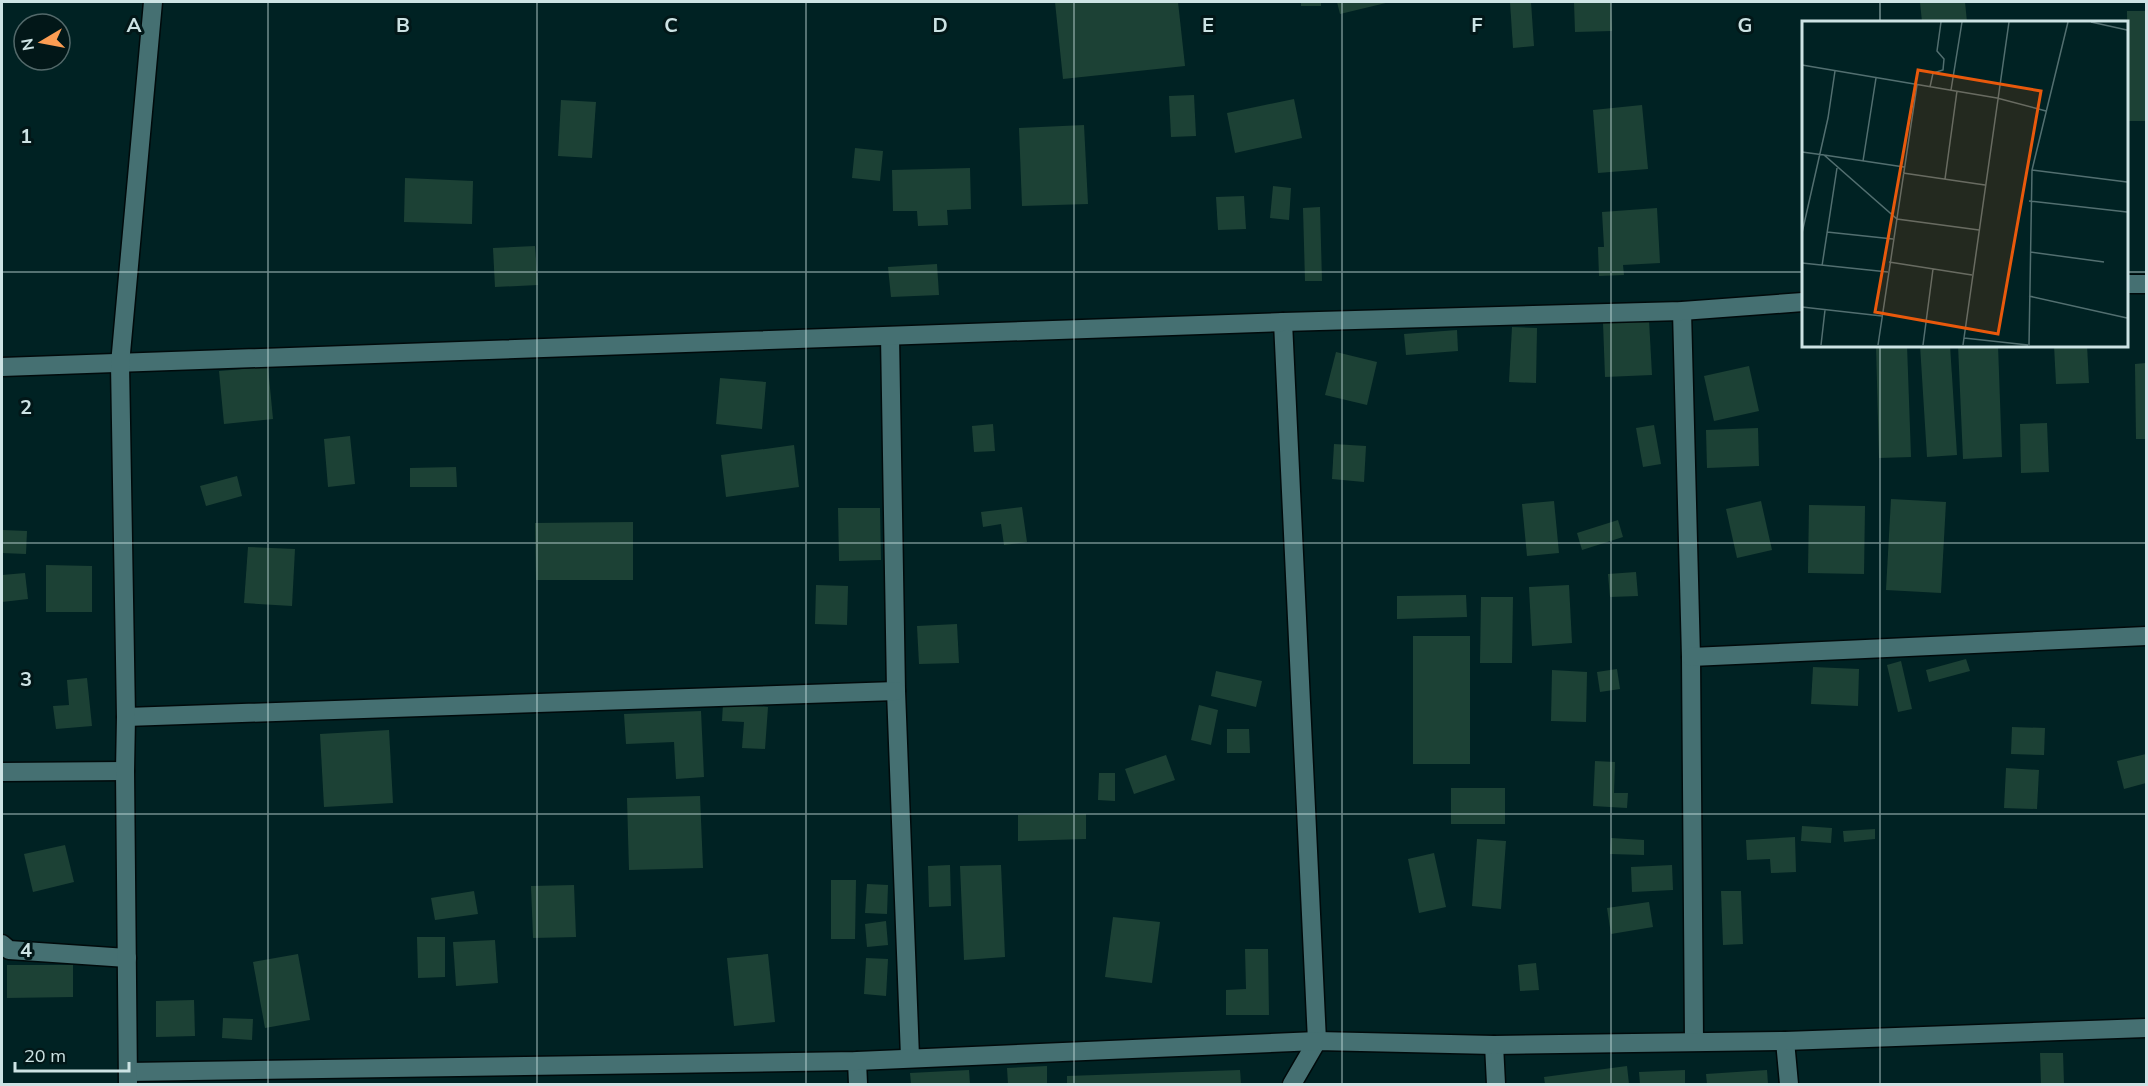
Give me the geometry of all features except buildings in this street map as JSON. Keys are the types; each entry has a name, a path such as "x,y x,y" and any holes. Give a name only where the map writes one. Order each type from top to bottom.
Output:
{"street":[{"path":"153,2 120,364 126,717 128,1078 857,1060 1317,1041 1494,1045 1785,1041 2146,1028"},
{"path":"2127,284 2146,284"},
{"path":"2,367 1282,322 1682,311 1802,302"},
{"path":"1682,311 1691,657 1694,1041"},
{"path":"1282,322 1317,1041 1292,1084"},
{"path":"890,336 896,691 910,1057"},
{"path":"1691,657 2146,636"},
{"path":"126,717 896,691"},
{"path":"2,772 125,771"},
{"path":"2,944 9,950 127,958"},
{"path":"1785,1041 1789,1084"},
{"path":"1494,1045 1496,1084"},
{"path":"857,1060 858,1084"}]}
